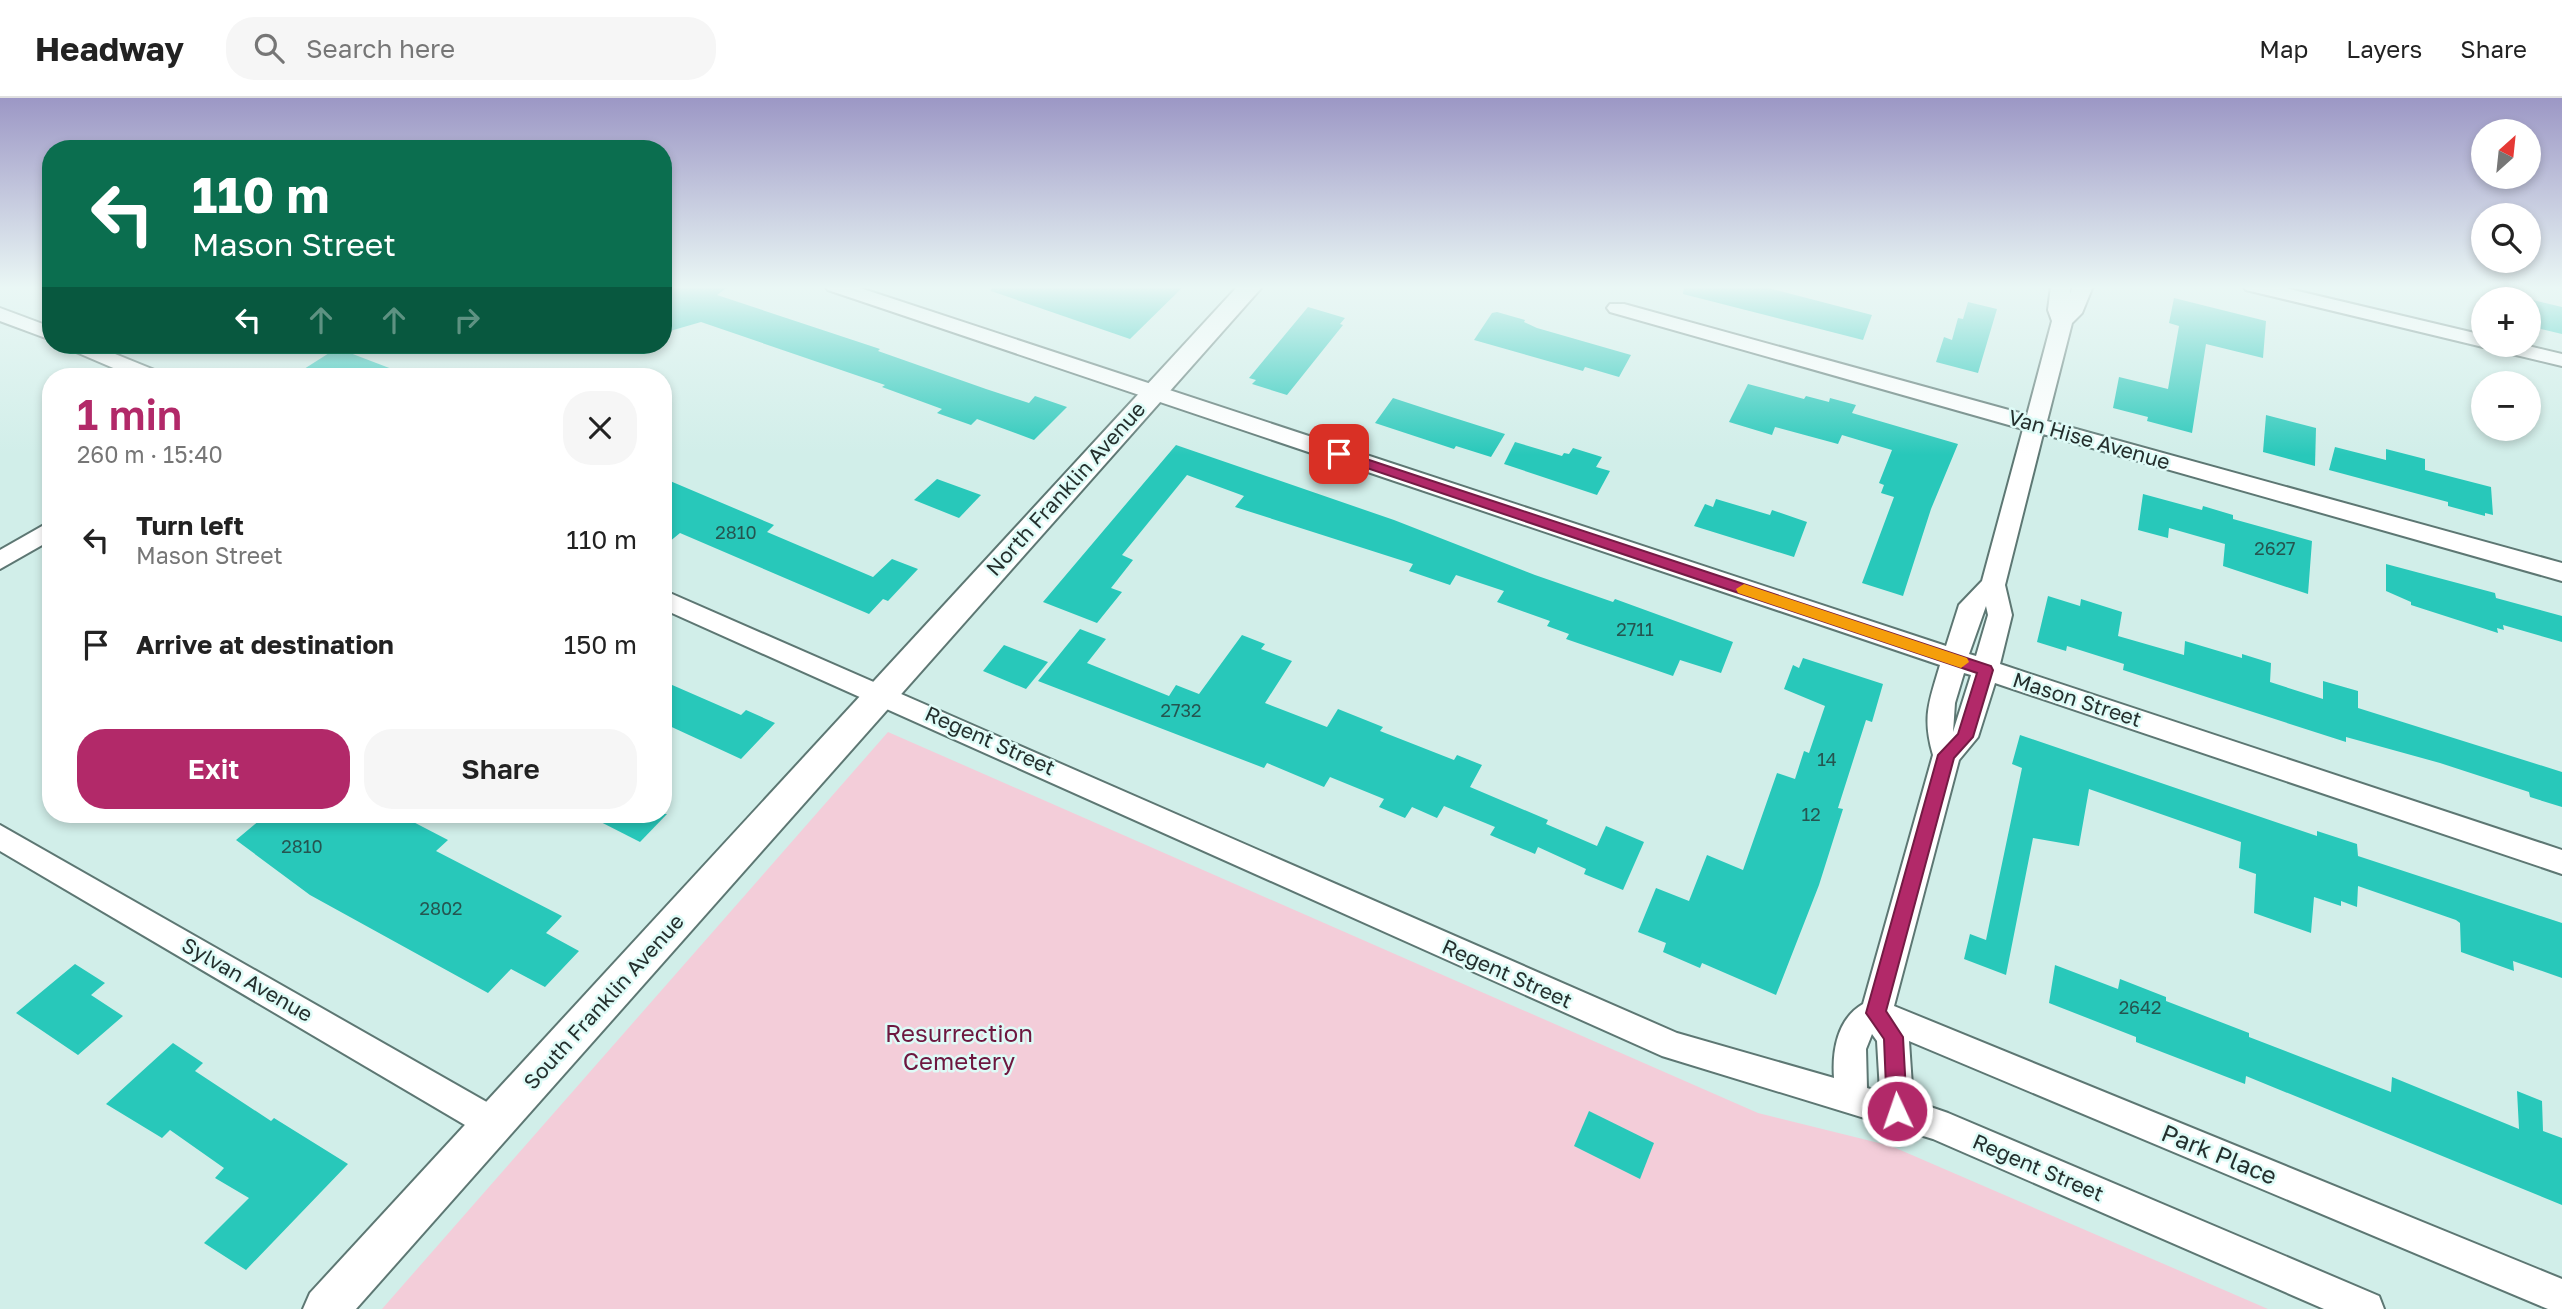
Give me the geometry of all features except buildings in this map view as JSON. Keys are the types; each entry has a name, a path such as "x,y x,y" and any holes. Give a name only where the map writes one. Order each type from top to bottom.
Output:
{"street":[{"name":"Mason Street","path":"1005,343 2562,862"},
{"name":"North Franklin Avenue","path":"883,694 1199,343"},
{"name":"Van Hise Avenue","path":"1741,343 2562,572"},
{"path":"1876,1013 1947,755 1965,737 2000,615 1993,585 2057,343"},
{"path":"97,354 131,368"},
{"path":"2541,355 2562,360"},
{"path":"0,561 42,535"},
{"path":"1947,755 1939,728 1942,703 1970,605 1993,585"},
{"name":"Regent Street","path":"672,603 1673,1046 1783,1081 1852,1097 1936,1124 2366,1309"},
{"name":"South Franklin Avenue","path":"326,1309 883,694"},
{"name":"Sylvan Avenue","path":"0,837 494,1124"},
{"path":"1852,1097 1849,1069 1855,1030 1865,1017 1876,1013"},
{"path":"1876,1013 1893,1037 1897,1111"},
{"name":"Park Place","path":"1876,1013 2562,1297"}],"green space":[{"name":"Resurrection Cemetery","path":"888,732 1758,1113 1891,1146 2268,1309 382,1309"}],"slow traffic":[{"path":"1744,589 1961,662"}],"route":[{"path":"1339,454 1985,670 1965,737 1947,755 1876,1013 1893,1037 1897,1111"}]}
